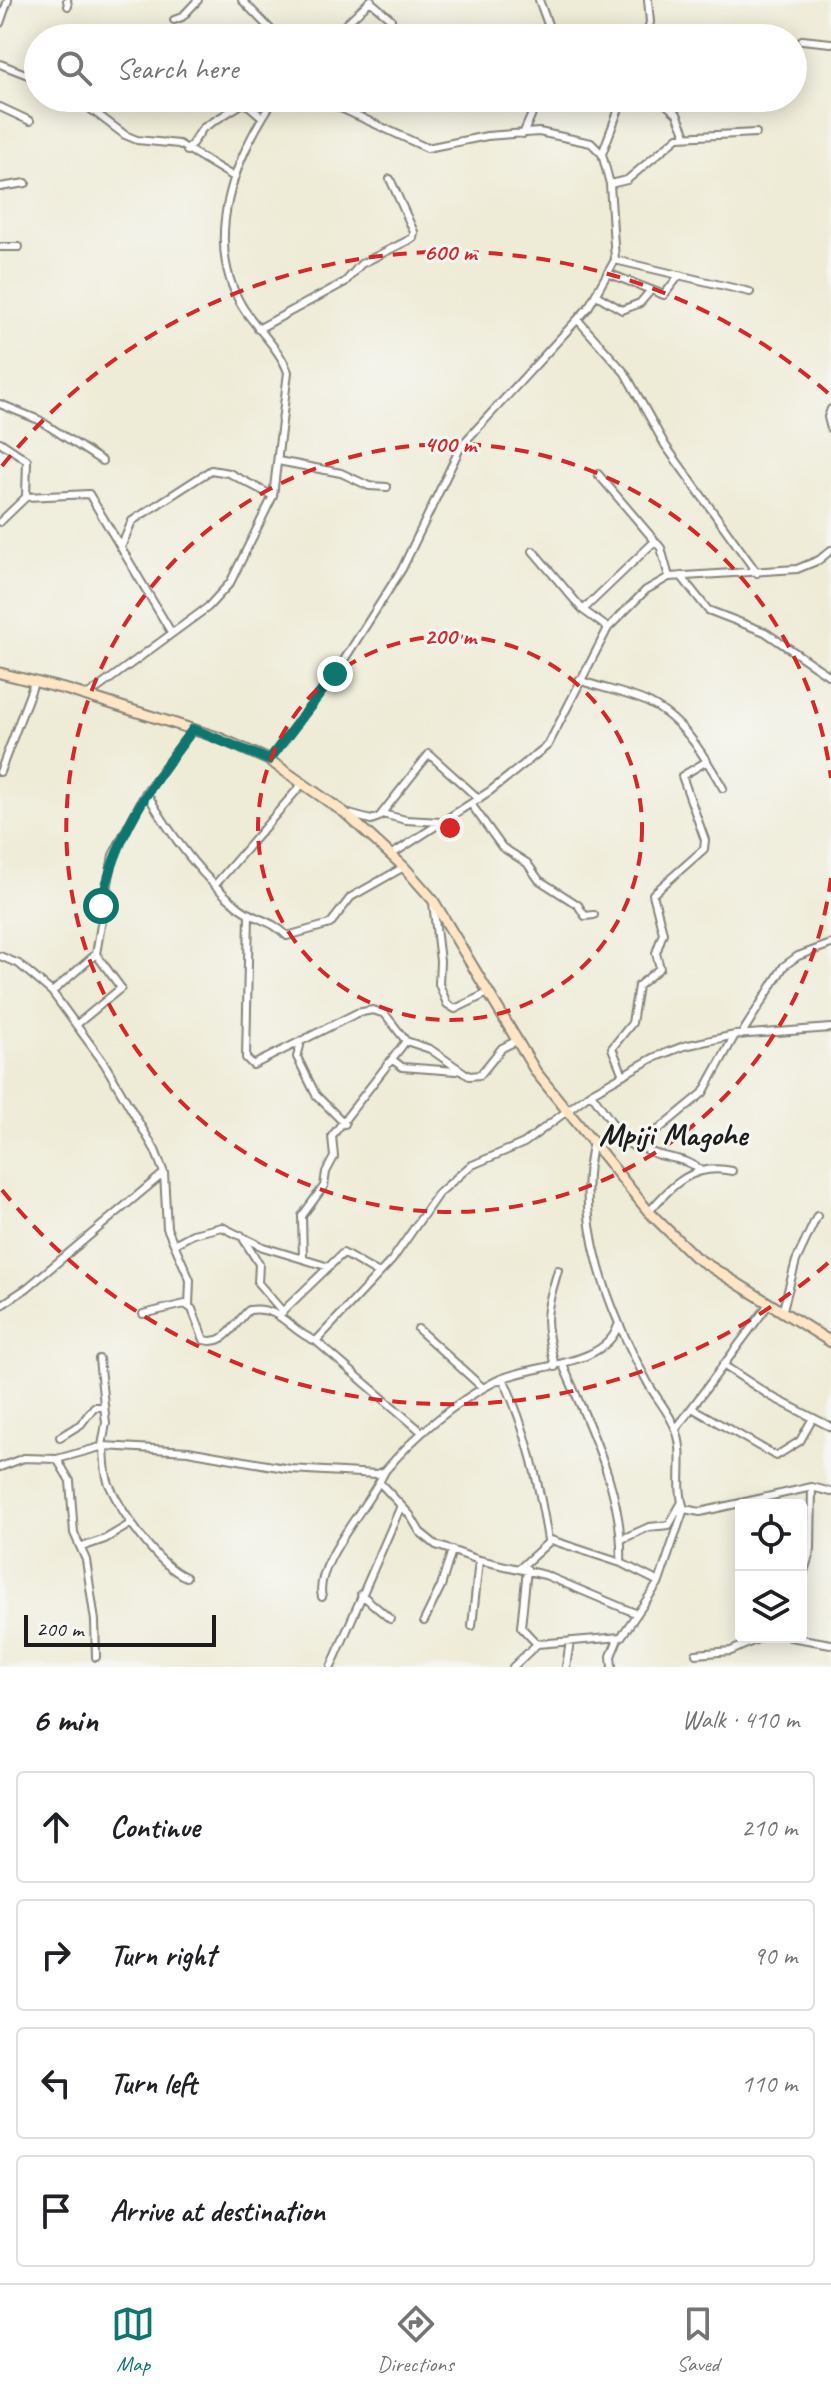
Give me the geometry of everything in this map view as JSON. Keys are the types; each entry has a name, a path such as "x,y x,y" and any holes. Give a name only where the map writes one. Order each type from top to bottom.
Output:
{"street":[{"path":"0,23 8,0"},
{"path":"174,20 182,17 198,0"},
{"path":"242,0 265,24"},
{"path":"345,24 370,0 391,19 389,24"},
{"path":"539,0 548,24"},
{"path":"648,0 650,24"},
{"path":"807,41 831,43"},
{"path":"0,64 24,73"},
{"path":"0,107 30,121"},
{"path":"95,112 125,135 137,140 179,144 234,177"},
{"path":"187,151 203,128 226,112"},
{"path":"256,112 262,117"},
{"path":"87,696 208,607 230,583 273,496 288,372 284,361 258,329 232,286 225,259 224,224 234,177 265,112"},
{"path":"269,760 335,674 394,581 419,540 461,446 598,296 615,260 610,184 602,154 596,145 539,132 427,148 349,112"},
{"path":"523,134 533,112"},
{"path":"602,154 618,112"},
{"path":"675,112 686,135"},
{"path":"610,184 627,180 669,142 686,135 756,133"},
{"path":"258,329 345,282 361,264 413,238 414,232 390,179"},
{"path":"0,187 26,183"},
{"path":"0,247 19,247"},
{"path":"615,260 750,292"},
{"path":"610,274 666,294 678,277"},
{"path":"598,296 622,310 640,303 651,290"},
{"path":"578,320 625,373 665,445 757,573"},
{"path":"0,404 39,420 102,461"},
{"path":"831,409 831,429"},
{"path":"0,442 27,460 26,497"},
{"path":"278,461 341,473 369,486 387,487"},
{"path":"122,545 132,521 211,470 229,473 273,496"},
{"path":"598,474 661,548 669,577"},
{"path":"0,522 26,497 89,494 171,632"},
{"path":"583,610 655,541"},
{"path":"533,551 583,610 608,628"},
{"path":"391,855 479,799 553,739 579,680 608,628 639,595 669,577 757,573 809,565 830,554"},
{"path":"681,576 708,610 765,632 831,677"},
{"path":"0,673 193,729 269,760 345,813 404,867 433,900 516,1041 566,1110 649,1212 695,1257 831,1342"},
{"path":"579,680 660,710 677,723 707,761 723,788"},
{"path":"0,772 34,683"},
{"path":"52,992 96,954 108,869 146,792 193,729"},
{"path":"345,813 371,820 382,814 429,754 479,799"},
{"path":"623,1075 612,1048 635,1017 638,986 660,968 656,959 663,933 653,894 704,849 705,840 682,776 707,761"},
{"path":"215,885 303,783"},
{"path":"146,792 161,818 215,885 249,914 272,921 287,936 330,924 351,897 404,867"},
{"path":"471,804 502,847 527,863 539,880 578,905 585,916 594,915"},
{"path":"382,814 441,822"},
{"path":"433,900 440,961 439,984 447,1004 455,1009 488,993"},
{"path":"249,914 246,1058 253,1065 357,1013 373,1010 385,1014 406,1041 430,1049 460,1072"},
{"path":"591,1093 624,1140 634,1148 641,1146 703,1093 784,966 798,956 831,944"},
{"path":"76,1025 121,988 96,954"},
{"path":"0,956 19,964 52,992 104,1063 155,1150 164,1173 167,1228 190,1280 189,1306 201,1335 210,1342 225,1336 249,1310 281,1313 346,1253 379,1274"},
{"path":"316,1341 379,1274 454,1177 488,1157 524,1143 591,1093 684,1046 738,1035 831,1028"},
{"path":"303,1257 302,1216 324,1186 326,1172 334,1157 332,1136 345,1124 406,1041"},
{"path":"393,1060 402,1067 460,1072 474,1077 480,1075 502,1048 516,1041"},
{"path":"302,1043 296,1054 309,1082 345,1124"},
{"path":"593,1142 588,1164 589,1212 604,1282 618,1325 676,1429 683,1505 659,1582 618,1639 611,1656 612,1667"},
{"path":"641,1146 656,1157 674,1157 699,1169"},
{"path":"649,1212 677,1182 699,1169 715,1167 732,1171"},
{"path":"0,1306 27,1288 164,1173"},
{"path":"782,1313 796,1261 817,1216"},
{"path":"176,1243 209,1228 222,1227 266,1248 329,1267"},
{"path":"241,1234 259,1264 258,1283 281,1313 422,1432"},
{"path":"558,1270 547,1303 545,1324 559,1366 603,1462 622,1539 621,1563"},
{"path":"676,1429 769,1304"},
{"path":"143,1314 189,1306"},
{"path":"322,1597 320,1588 323,1575 354,1516 380,1483 385,1471 422,1432 483,1388 503,1378 559,1366 610,1340 618,1325"},
{"path":"418,1329 483,1388"},
{"path":"99,1359 104,1407 103,1446 109,1483 132,1523 172,1569 186,1577"},
{"path":"723,1365 772,1397 831,1427"},
{"path":"503,1378 524,1425 539,1482 548,1540"},
{"path":"60,1437 81,1424 94,1407 104,1407"},
{"path":"692,1408 776,1456 800,1441 813,1418"},
{"path":"0,1467 24,1458 57,1459 103,1446 188,1451 290,1469 385,1471"},
{"path":"57,1459 69,1475 74,1533 82,1547 95,1621 96,1657"},
{"path":"380,1483 426,1538 479,1560 523,1568 635,1613"},
{"path":"683,1505 700,1512 812,1487 831,1492"},
{"path":"804,1571 811,1549 812,1487"},
{"path":"622,1539 649,1527 669,1525 683,1505"},
{"path":"331,1667 401,1506"},
{"path":"82,1547 132,1523"},
{"path":"548,1540 621,1563 659,1582"},
{"path":"537,1644 521,1627 523,1568 548,1540"},
{"path":"424,1621 441,1586 452,1550"},
{"path":"472,1626 479,1560"},
{"path":"361,1594 390,1619"},
{"path":"513,1667 537,1644 618,1639"},
{"path":"807,1640 831,1644"},
{"path":"566,1667 570,1641"},
{"path":"696,1654 731,1651 749,1643"}],"district":[{"name":"Mpiji Magohe","path":"673,1134"}],"route":[{"path":"101,906 113,855 146,792 193,729 269,760 335,674"}]}
